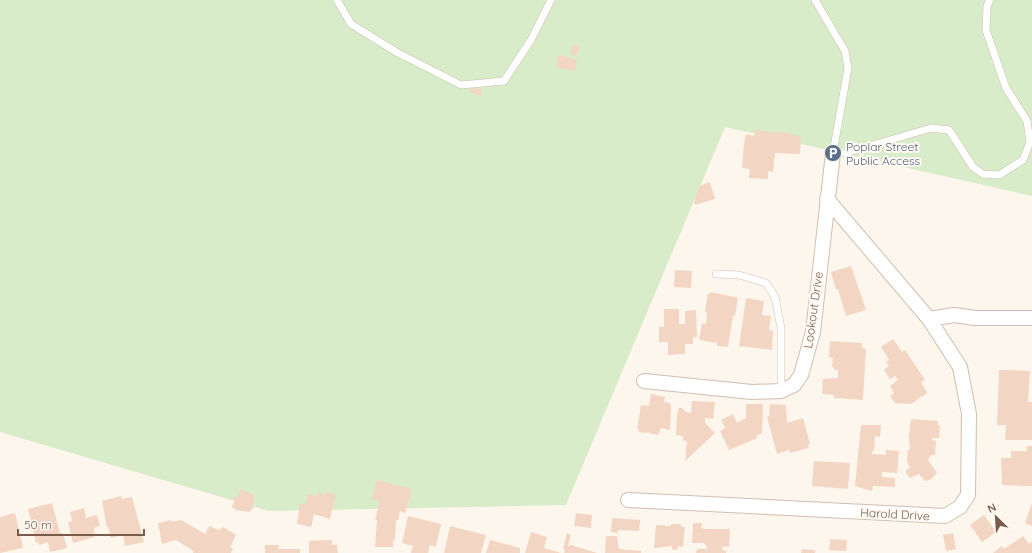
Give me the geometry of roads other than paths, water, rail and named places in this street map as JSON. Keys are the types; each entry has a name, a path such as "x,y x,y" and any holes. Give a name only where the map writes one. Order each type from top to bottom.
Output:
{"street":[{"name":"Lookout Drive","path":"781,391 794,385 802,375 813,332 833,153"},
{"name":"Harold Drive","path":"628,500 945,516 960,507 968,495 969,414 960,367 929,319 827,199"},
{"path":"929,319 954,315 975,318 1032,318"},
{"path":"644,381 752,392 781,391"}],"lane":[{"path":"338,0 351,24 398,53 461,85 504,81 531,40 551,0"},
{"path":"815,0 845,51 848,68 833,153 846,154 932,128 949,130 973,167 983,174 999,175 1022,160 1030,142 1027,121 1006,88 986,30 987,6 990,0"},
{"path":"716,274 739,275 766,283 775,297 781,328 781,391"}],"place":[{"name":"Poplar Street Public Access","path":"833,153"}]}
